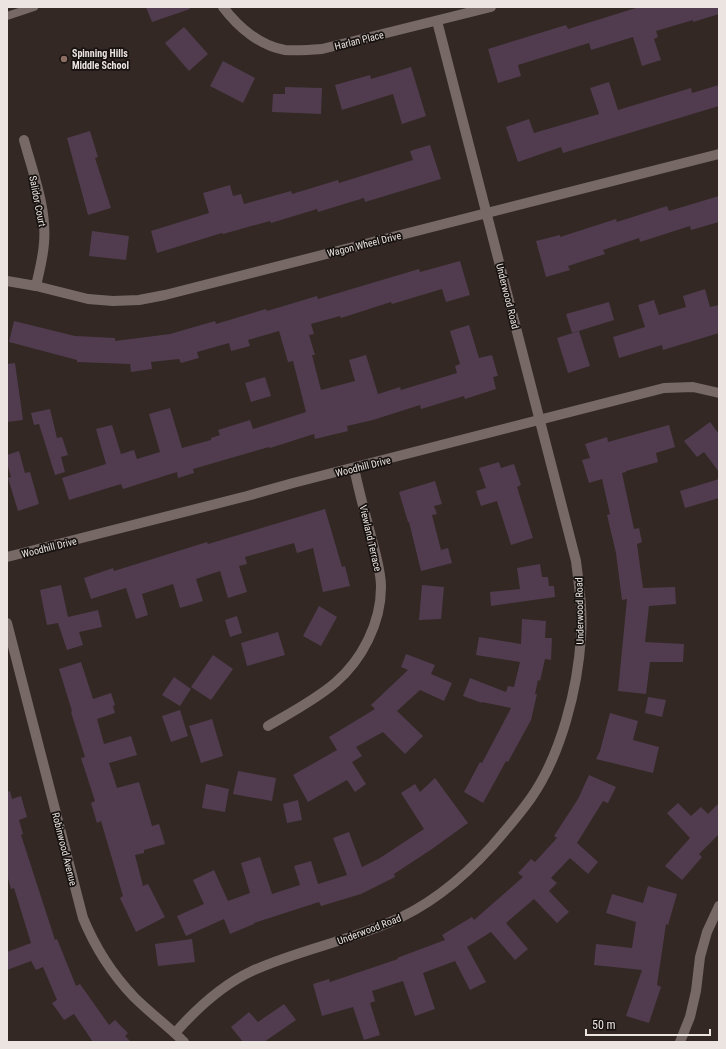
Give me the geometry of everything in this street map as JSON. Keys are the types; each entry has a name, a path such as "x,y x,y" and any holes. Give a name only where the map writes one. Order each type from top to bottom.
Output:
{"street":[{"name":"Harlan Place","path":"223,7 244,31 266,43 284,50 303,51 322,49 491,7"},
{"name":"Underwood Road","path":"175,1033 210,998 251,972 281,959 346,939 389,923 420,906 447,888 472,868 503,834 532,797 549,766 563,730 578,668 581,634 580,594 576,561 437,21"},
{"name":"Salidor Court","path":"24,140 40,201 43,223 44,243 36,286"},
{"name":"Wagon Wheel Drive","path":"7,281 36,286 88,299 113,301 146,299 719,154"},
{"name":"Woodhill Drive","path":"7,557 664,388 693,387 719,393"},
{"name":"Viewland Terrace","path":"268,726 312,700 334,684 351,667 363,651 373,627 379,606 381,588 379,569 354,468"},
{"name":"Robinwood Avenue","path":"7,623 86,924 91,938 112,970 134,997 184,1042"},
{"path":"680,1042 690,1017 696,991 700,957 705,938 719,906"}],"lane":[{"path":"7,16 34,7"}],"building":[{"path":"146,7 189,7 190,9 152,22"},
{"path":"639,7 719,7 719,14 656,31 658,37 654,39 661,60 642,66 633,37 591,50 589,43 518,65 521,76 498,83 488,49 566,25 568,29"},
{"path":"184,27 208,54 189,71 165,43"},
{"path":"223,61 255,78 243,103 210,86"},
{"path":"411,67 426,116 402,124 393,94 342,110 335,85 370,75 371,79"},
{"path":"609,82 618,110 691,88 692,93 719,85 719,106 563,153 561,147 518,162 506,127 529,119 534,133 599,114 590,88"},
{"path":"285,87 322,88 321,114 272,112 273,94 285,94"},
{"path":"90,131 98,157 95,158 111,208 88,215 67,138"},
{"path":"430,145 441,179 365,202 364,198 318,212 317,209 271,223 270,221 223,234 222,233 157,253 151,231 209,213 203,193 230,185 233,196 241,194 244,204 291,191 292,194 338,180 339,183 413,160 410,151"},
{"path":"719,196 719,222 691,230 690,226 640,242 639,238 603,250 605,254 568,266 570,270 546,277 536,241 560,235 560,237 616,219 617,222 667,206 669,211"},
{"path":"92,231 129,236 126,260 89,256"},
{"path":"460,261 470,295 446,302 442,289 392,304 391,302 341,318 340,316 311,324 314,334 309,335 315,355 312,355 321,390 355,381 349,360 366,355 378,394 400,387 401,390 457,373 455,366 460,364 450,331 469,325 479,358 492,355 498,376 493,377 496,389 465,399 464,396 421,409 420,405 373,420 347,426 348,431 315,439 314,434 270,448 269,447 193,469 194,473 178,478 177,472 123,489 121,484 69,500 62,478 106,464 96,429 112,425 121,454 134,450 137,459 160,452 149,414 170,408 182,448 211,440 211,438 220,435 218,430 250,420 253,429 306,412 293,361 288,362 279,331 248,340 250,346 231,351 229,343 197,352 199,358 181,363 179,359 151,362 152,369 131,372 130,364 77,362 77,360 9,342 14,321 75,336 115,338 115,341 170,334 215,321 216,324 266,309 267,311 317,296 318,299 419,269 420,272"},
{"path":"705,289 710,307 719,305 719,333 663,350 662,345 619,358 613,337 645,327 638,305 654,300 659,315 686,307 683,296"},
{"path":"609,302 614,320 572,333 566,314"},
{"path":"579,331 590,366 568,373 557,338"},
{"path":"15,363 23,420 7,422 7,364"},
{"path":"265,377 271,396 251,402 245,383"},
{"path":"50,409 57,438 62,437 68,455 61,457 65,472 55,475 39,424 34,425 31,413"},
{"path":"710,422 719,434 719,472 704,452 697,457 684,441"},
{"path":"669,425 675,447 656,453 658,462 622,473 634,529 639,528 642,542 637,544 643,588 675,587 676,604 649,606 645,642 684,644 683,662 650,662 646,694 618,691 627,599 622,600 616,553 607,515 610,514 602,479 589,483 582,460 590,458 585,444 607,437 608,442"},
{"path":"19,451 25,473 30,472 39,504 18,511 8,478 11,477 7,463 7,455"},
{"path":"499,462 501,468 514,464 521,485 517,487 533,538 511,545 497,501 481,506 476,491 486,488 479,468"},
{"path":"719,479 719,498 685,508 680,491"},
{"path":"435,481 442,504 434,506 437,514 432,515 441,550 448,548 452,563 421,571 409,522 399,492"},
{"path":"325,509 342,567 345,566 350,586 323,592 313,548 297,553 294,543 245,557 247,564 239,566 247,592 228,598 220,571 196,579 203,601 180,608 173,584 142,594 148,615 136,619 126,588 91,599 84,578 113,568 114,571 207,542 208,544"},
{"path":"540,564 542,577 548,577 549,586 554,586 555,597 491,606 490,592 520,589 517,568"},
{"path":"61,585 68,617 98,610 102,627 79,632 83,645 67,650 58,623 47,625 40,590"},
{"path":"422,585 444,587 441,619 419,620"},
{"path":"319,606 337,617 321,646 303,636"},
{"path":"237,616 242,633 230,637 225,620"},
{"path":"522,619 546,621 545,638 552,638 551,660 545,659 540,681 538,680 535,694 537,694 531,720 483,803 464,792 480,762 482,763 511,708 482,703 463,696 470,678 506,692 508,686 514,687 520,662 476,655 479,637 521,644"},
{"path":"278,632 285,655 247,666 241,643"},
{"path":"406,654 435,665 431,674 452,683 444,701 420,690 397,711 423,736 405,754 383,732 356,747 362,756 352,762 366,784 355,792 347,780 308,802 293,775 337,750 329,737 375,709 371,705 408,670 401,667"},
{"path":"213,655 233,669 211,700 191,687"},
{"path":"81,662 93,699 111,693 115,705 113,706 115,713 97,719 104,744 131,736 137,755 109,763 117,788 139,782 152,826 159,824 165,844 144,850 144,853 135,855 143,886 148,884 165,917 136,932 120,898 123,896 101,821 97,823 91,803 95,801 81,758 85,757 59,669"},
{"path":"174,677 191,689 180,706 162,695"},
{"path":"648,697 666,700 662,717 645,713"},
{"path":"180,710 188,736 171,742 162,716"},
{"path":"610,713 638,721 633,740 659,747 653,773 596,759 600,751"},
{"path":"212,719 223,756 201,763 189,726"},
{"path":"238,771 276,778 272,801 233,794"},
{"path":"589,775 616,787 608,803 603,801 577,843 598,862 588,874 570,858 551,878 557,883 549,891 569,912 557,923 534,899 506,923 528,949 515,960 491,932 467,947 486,982 470,990 455,961 423,973 435,1009 415,1016 403,981 372,991 375,1001 370,1003 380,1035 364,1040 353,1007 322,1016 313,984 329,979 330,982 398,959 397,958 445,940 442,935 472,917 474,920 523,877 518,873 531,859 535,862 557,838 554,836 578,799"},
{"path":"435,778 468,823 394,874 395,877 361,894 321,906 319,902 254,923 230,934 224,919 186,936 177,916 204,904 193,880 214,870 228,901 250,893 241,863 260,857 272,894 300,885 294,866 311,861 318,884 347,875 333,838 349,832 362,867 380,858 424,829 401,793 415,784 420,792"},
{"path":"206,784 229,789 225,812 202,808"},
{"path":"10,791 12,799 21,796 27,817 19,820 23,834 21,835 55,940 57,939 76,986 80,984 109,1025 115,1020 128,1033 125,1036 131,1042 93,1042 74,1014 64,1020 52,1003 57,1000 43,967 36,970 31,961 7,970 7,952 31,943 14,888 11,889 7,875 7,792"},
{"path":"298,800 302,820 287,823 283,804"},
{"path":"678,803 691,816 701,807 708,814 719,803 719,834 699,854 702,857 682,880 665,866 690,838 667,813"},
{"path":"648,886 677,894 668,925 666,924 657,985 661,987 649,1023 626,1016 642,970 594,965 596,944 632,948 636,922 606,913 612,894 643,903"},
{"path":"192,939 195,962 158,966 155,944"},
{"path":"284,1004 296,1020 264,1042 243,1042 231,1027 249,1012 258,1022"}],"place":[{"name":"Spinning Hills Middle School","path":"64,59"}]}
